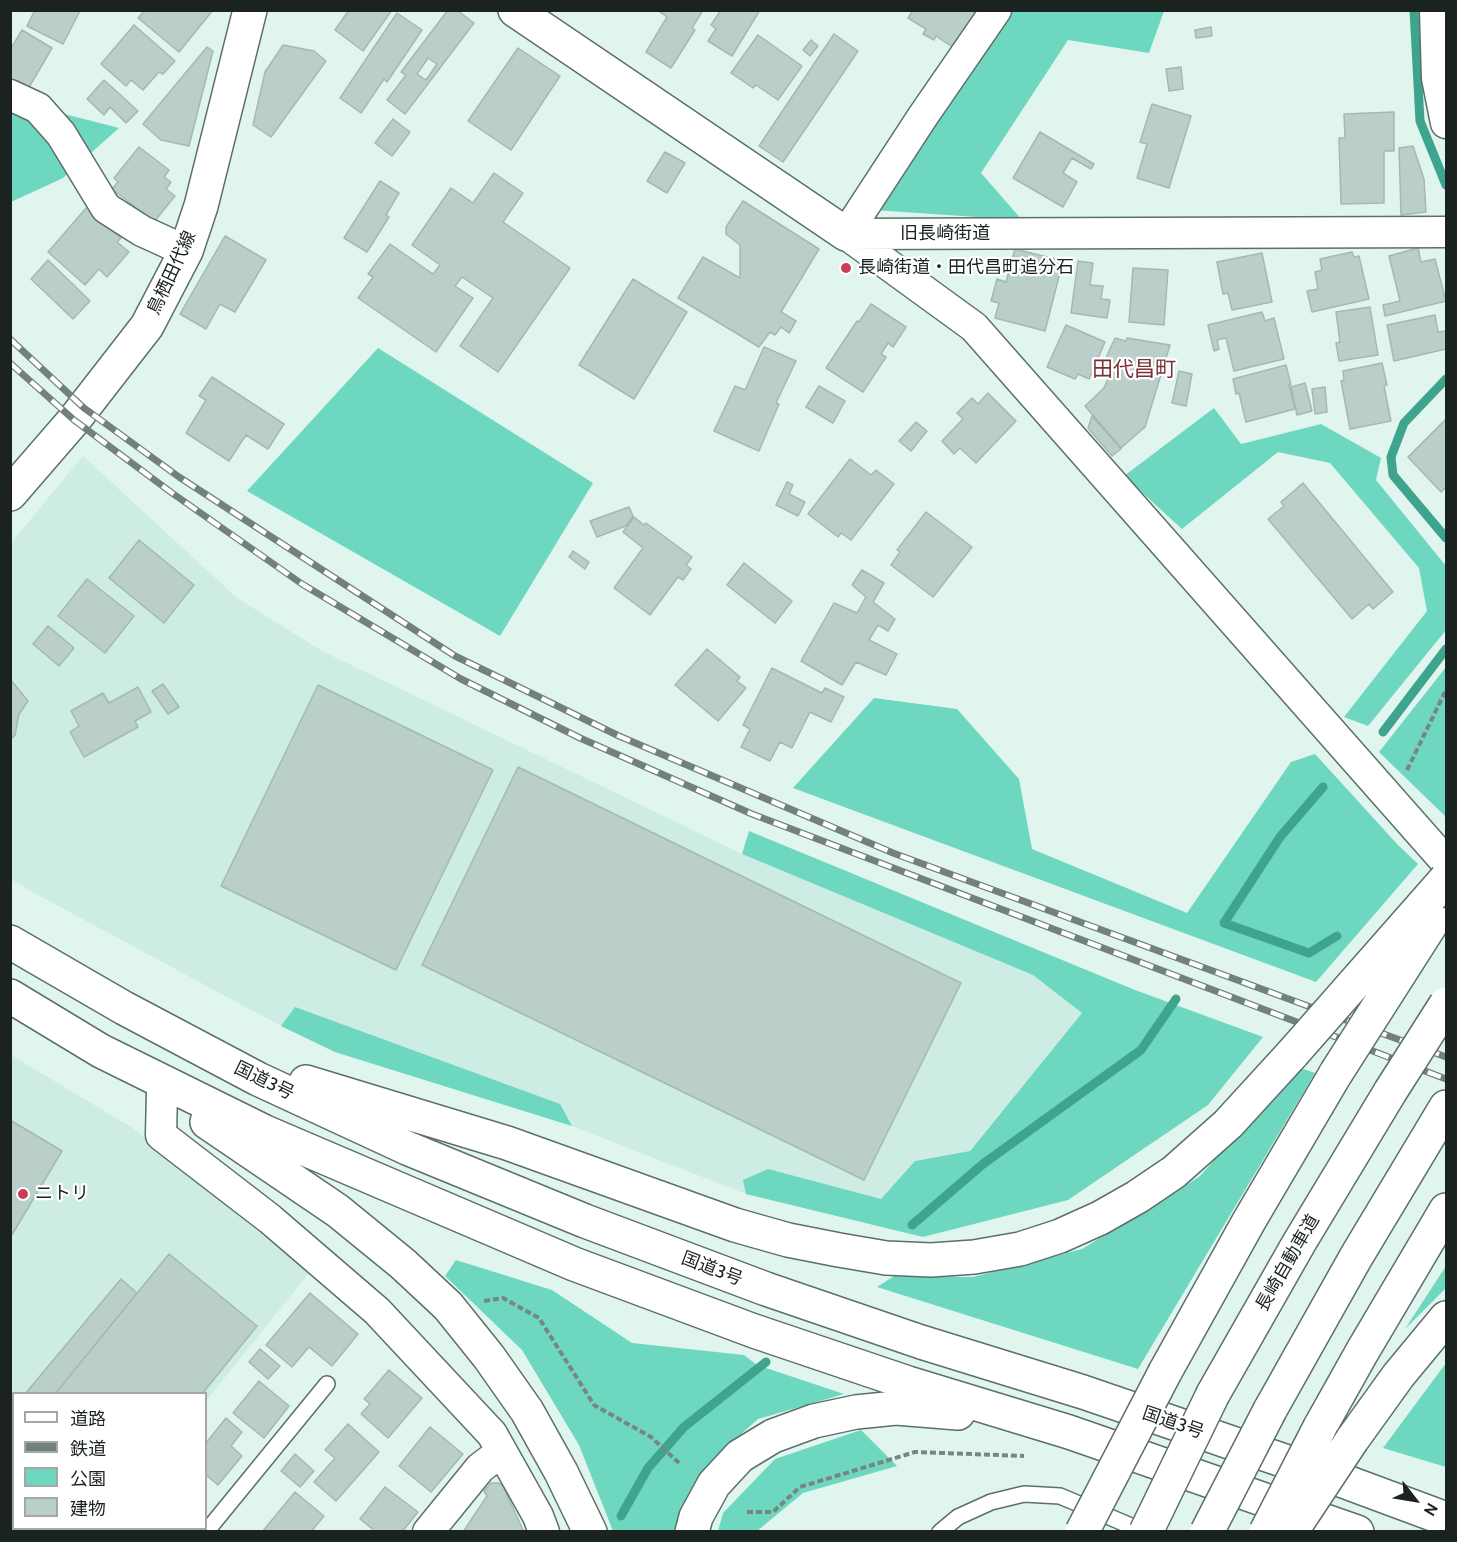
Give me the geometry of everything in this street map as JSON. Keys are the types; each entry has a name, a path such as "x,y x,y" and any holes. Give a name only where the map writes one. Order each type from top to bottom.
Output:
{"main road":[{"name":"鳥栖田代線","path":"10,494 84,408 147,326 186,251 201,206 250,10"},
{"path":"514,10 846,234"},
{"path":"124,1008 242,1060 334,1092 507,1143 735,1225 788,1240 886,1258 931,1260 974,1257 1020,1249 1080,1227 1137,1197 1174,1172 1228,1124 1446,879"},
{"path":"1082,1532 1165,1372 1249,1221 1385,993 1446,902"},
{"name":"国道3号","path":"10,942 124,1008 258,1079 407,1148 585,1221 766,1289 921,1342 1083,1392 1349,1483 1446,1519"},
{"path":"10,996 101,1051 338,1211 404,1264 448,1306 527,1410 590,1532"},
{"name":"長崎自動車道","path":"1145,1532 1213,1394 1299,1243 1446,1004"},
{"path":"101,1051 265,1132 574,1264 765,1335 908,1383 1069,1432 1357,1532"},
{"path":"1207,1532 1270,1410 1356,1257 1444,1110"},
{"path":"1266,1532 1320,1427 1446,1210"},
{"path":"1291,1532 1398,1376 1446,1318"},
{"path":"692,1532 696,1517 714,1484 740,1456 773,1436 814,1421 855,1412 896,1408 946,1411 1069,1432"},
{"path":"1349,1483 1446,1504"}],"street":[{"path":"996,10 846,234 974,327 1446,862"},
{"path":"1435,10 1437,78 1446,123"},
{"path":"10,95 38,108 61,134 106,208 142,231 186,251"},
{"name":"旧長崎街道","path":"846,234 1445,232"},
{"path":"162,1092 161,1135 270,1219 377,1311 492,1434 538,1516 544,1532"},
{"path":"428,1532 480,1468 501,1452"}],"lane":[{"path":"206,1532 327,1384"},
{"path":"940,1532 958,1517 991,1502 1024,1494 1060,1496 1145,1532"}],"path":[{"path":"1392,801 1446,690"},
{"path":"474,1302 503,1298 539,1318 594,1405 651,1437 679,1463"},
{"path":"747,1512 773,1512 800,1487 915,1452 1024,1456"}],"shaded area":[{"path":"83,456 237,598 322,651 742,854 1033,975 1082,1013 969,1151 915,1161 881,1199 768,1170 743,1180 746,1194 572,1126 335,1052 281,1026 38,895 11,879 11,543"},
{"path":"11,1055 131,1127 309,1273 207,1400 207,1392 12,1392 12,1530 102,1530 101,1532 11,1532"}],"green space":[{"path":"1011,11 1164,11 1149,53 1068,40 981,173 1022,220 873,210"},
{"path":"10,100 119,128 63,178 11,202"},
{"path":"378,348 593,483 500,636 247,491"},
{"path":"1214,408 1241,444 1321,424 1381,458 1376,480 1446,566 1446,630 1368,726 1344,717 1427,611 1419,568 1330,463 1278,452 1182,529 1124,476"},
{"path":"1446,667 1446,817 1379,752"},
{"path":"874,698 957,709 1019,779 1032,849 1187,913 1291,762 1315,754 1418,864 1316,982 793,788"},
{"path":"749,831 1135,990 1263,1037 1208,1105 1068,1200 923,1237 746,1194 743,1180 768,1169 881,1199 915,1161 970,1151 1082,1013 1033,975 742,854"},
{"path":"295,1007 560,1104 572,1126 335,1052 281,1026"},
{"path":"1298,1067 1315,1073 1138,1369 877,1287 894,1276 973,1277 1082,1249 1199,1177"},
{"path":"456,1260 552,1290 632,1343 744,1355 757,1365 844,1394 758,1419 712,1460 673,1531 613,1531 579,1445 522,1350 445,1276"},
{"path":"1446,1266 1446,1288 1405,1329"},
{"path":"1446,1363 1446,1467 1383,1448"},
{"path":"861,1430 897,1466 803,1493 757,1531 718,1531 723,1513 775,1459"}],"building":[{"path":"35,10 80,11 63,44 27,26"},
{"path":"145,10 213,10 179,52 138,18"},
{"path":"349,10 392,10 363,51 335,30"},
{"path":"448,10 457,10 474,23 405,114 387,100 406,75 401,72","holes":["428,58 437,64 426,80 417,74"]},
{"path":"657,10 703,10 692,28 695,30 671,68 646,52 667,17"},
{"path":"721,10 760,10 732,56 708,41 716,29 711,25"},
{"path":"913,10 980,10 954,48 936,36 934,40 923,34 926,29 908,18"},
{"path":"397,13 422,30 387,82 384,79 361,113 340,98"},
{"path":"134,25 175,61 163,74 159,72 143,90 131,80 126,86 101,64"},
{"path":"1211,27 1212,36 1196,38 1195,30"},
{"path":"22,30 52,48 28,89 10,78 10,50"},
{"path":"834,34 858,51 783,162 759,146"},
{"path":"758,35 802,66 778,100 756,85 753,88 731,73"},
{"path":"811,40 818,46 810,56 803,50"},
{"path":"283,45 314,51 326,61 271,137 253,125 265,72"},
{"path":"207,47 213,51 189,146 161,140 143,124"},
{"path":"518,48 560,76 511,150 468,121"},
{"path":"1181,67 1183,89 1169,91 1166,69"},
{"path":"104,80 138,111 126,123 110,107 104,115 87,99"},
{"path":"1152,104 1191,116 1169,188 1137,178 1147,144 1140,142"},
{"path":"1394,112 1394,151 1384,151 1384,203 1341,204 1339,138 1345,138 1344,114"},
{"path":"393,119 410,132 392,156 375,143"},
{"path":"1040,132 1094,164 1091,169 1072,158 1063,173 1077,182 1063,207 1013,178"},
{"path":"1413,146 1424,179 1426,212 1401,215 1399,148"},
{"path":"139,147 169,170 164,177 171,182 166,189 175,196 154,222 112,189 118,182 114,178"},
{"path":"665,152 685,163 667,193 647,181"},
{"path":"494,173 523,193 503,222 570,268 498,372 460,346 493,298 462,277 455,286 473,298 436,352 358,298 373,277 368,274 390,244 433,274 440,265 412,245 451,188 473,203"},
{"path":"380,181 399,193 386,215 389,217 367,252 344,238"},
{"path":"743,201 819,249 781,312 796,321 789,333 781,327 775,335 770,332 759,347 678,298 703,257 740,278 740,245 726,234 726,227"},
{"path":"87,207 121,238 117,242 129,252 107,277 99,269 85,285 48,252"},
{"path":"225,236 266,260 235,312 220,304 206,329 180,314"},
{"path":"1418,248 1421,262 1435,259 1446,301 1385,316 1383,305 1400,301 1389,256"},
{"path":"1015,249 1063,261 1045,331 995,318 999,303 991,301 997,279 1006,282"},
{"path":"1352,252 1354,257 1359,256 1369,299 1312,312 1307,291 1318,289 1315,272 1322,270 1320,259"},
{"path":"1262,253 1272,302 1232,310 1228,293 1223,294 1217,262"},
{"path":"48,260 90,301 73,319 31,279"},
{"path":"1078,261 1093,263 1090,285 1103,286 1101,299 1110,300 1107,318 1071,313"},
{"path":"1133,268 1168,270 1164,325 1129,322"},
{"path":"633,279 687,312 634,399 579,365"},
{"path":"871,304 906,327 893,347 888,343 881,354 886,357 863,392 826,368"},
{"path":"1370,307 1378,355 1339,361 1336,343 1340,342 1336,312"},
{"path":"1262,312 1265,321 1274,318 1284,359 1234,371 1226,338 1217,340 1219,349 1214,351 1208,325"},
{"path":"1435,315 1438,332 1446,331 1446,349 1394,361 1387,325"},
{"path":"1066,325 1105,342 1089,379 1078,374 1075,379 1047,367"},
{"path":"1115,338 1170,345 1145,427 1121,448 1085,406 1104,388 1109,376 1100,371"},
{"path":"764,347 796,361 776,403 779,404 759,451 714,431 735,386 745,390"},
{"path":"1382,363 1391,421 1350,429 1341,381 1344,380 1343,371"},
{"path":"1286,365 1295,409 1246,422 1233,379"},
{"path":"1179,371 1192,374 1186,406 1172,403"},
{"path":"212,377 284,424 268,449 246,435 229,461 186,433 206,400 199,396"},
{"path":"1305,383 1312,411 1297,415 1291,387"},
{"path":"819,386 845,401 833,423 806,407"},
{"path":"1325,387 1327,412 1315,414 1312,389"},
{"path":"988,393 1016,421 976,463 960,448 954,454 942,441 963,419 957,413 972,398 978,404"},
{"path":"1092,416 1121,449 1112,456 1088,428"},
{"path":"1446,419 1446,487 1441,492 1408,457"},
{"path":"916,422 927,431 911,451 899,441"},
{"path":"850,459 871,475 876,470 894,484 851,540 841,533 838,537 808,514"},
{"path":"787,482 793,485 789,494 805,502 798,516 776,505"},
{"path":"1303,483 1393,592 1373,609 1369,604 1352,619 1268,519 1284,506 1281,502"},
{"path":"629,507 633,516 626,526 597,537 590,521"},
{"path":"926,512 972,547 933,597 891,565 900,552 897,550"},
{"path":"634,517 644,525 646,523 692,557 686,565 691,569 683,580 678,577 650,615 614,588 643,548 623,532"},
{"path":"139,540 194,585 164,623 109,578"},
{"path":"573,551 589,562 585,569 569,557"},
{"path":"744,563 792,601 775,623 727,585"},
{"path":"862,570 884,583 873,602 895,619 888,631 878,625 869,640 897,654 886,675 856,662 842,685 801,661 834,603 857,613 866,597 852,585"},
{"path":"87,579 134,616 105,653 58,616"},
{"path":"48,626 74,648 59,666 33,644"},
{"path":"707,649 740,677 737,681 746,688 718,721 675,685"},
{"path":"772,668 822,693 825,688 844,697 831,722 810,712 792,748 780,742 770,761 741,747 750,729 743,725"},
{"path":"10,679 28,701 19,714 15,735 10,740"},
{"path":"163,684 179,707 168,714 152,691"},
{"path":"318,685 493,770 396,970 221,886"},
{"path":"138,687 151,712 135,721 138,727 84,757 70,732 79,726 71,711 103,693 109,703"},
{"path":"518,767 961,983 864,1180 422,965"},
{"name":"ニトリ","path":"10,1120 62,1151 10,1238"},
{"path":"169,1254 257,1326 204,1392 57,1392"},
{"path":"121,1279 137,1293 57,1392 27,1392"},
{"path":"310,1293 358,1334 332,1366 309,1347 292,1367 266,1345"},
{"path":"260,1349 280,1366 268,1379 249,1362"},
{"path":"389,1370 422,1398 388,1438 361,1414 370,1404 364,1399"},
{"path":"259,1381 289,1406 264,1438 233,1413"},
{"path":"12,1410 12,1438 10,1438 10,1411"},
{"path":"226,1418 242,1432 231,1446 242,1456 218,1485 207,1476 207,1442"},
{"path":"348,1424 379,1452 336,1501 314,1482 335,1458 325,1450"},
{"path":"430,1427 463,1454 431,1492 399,1466"},
{"path":"10,1438 12,1438 12,1530 89,1530 88,1532 10,1532"},
{"path":"295,1454 314,1471 300,1487 281,1471"},
{"path":"491,1483 499,1483 503,1486 524,1532 463,1532 487,1496 484,1491"},
{"path":"385,1487 418,1512 402,1532 376,1532 360,1519"},
{"path":"295,1492 324,1516 311,1532 262,1532"},
{"path":"112,1530 125,1530 127,1532 111,1532"}],"waterway":[{"path":"1414,10 1420,121 1446,185"},
{"path":"1446,379 1404,423 1391,457 1393,475 1446,538"},
{"path":"1383,732 1446,649"},
{"path":"1323,787 1280,837 1224,923 1309,953 1337,936"},
{"path":"912,1225 983,1164 1141,1050 1176,999"},
{"path":"621,1516 648,1468 684,1427 766,1362"}],"railway":[{"path":"10,339 84,408 179,477 455,656 619,736 893,853 1446,1057"},
{"path":"10,363 74,420 172,493 302,584 461,679 580,738 752,814 1446,1079"}],"place":[{"name":"長崎街道・田代昌町追分石","path":"846,268"},
{"name":"ニトリ","path":"23,1194"}],"district":[{"name":"田代昌町","path":"1134,370"}]}
